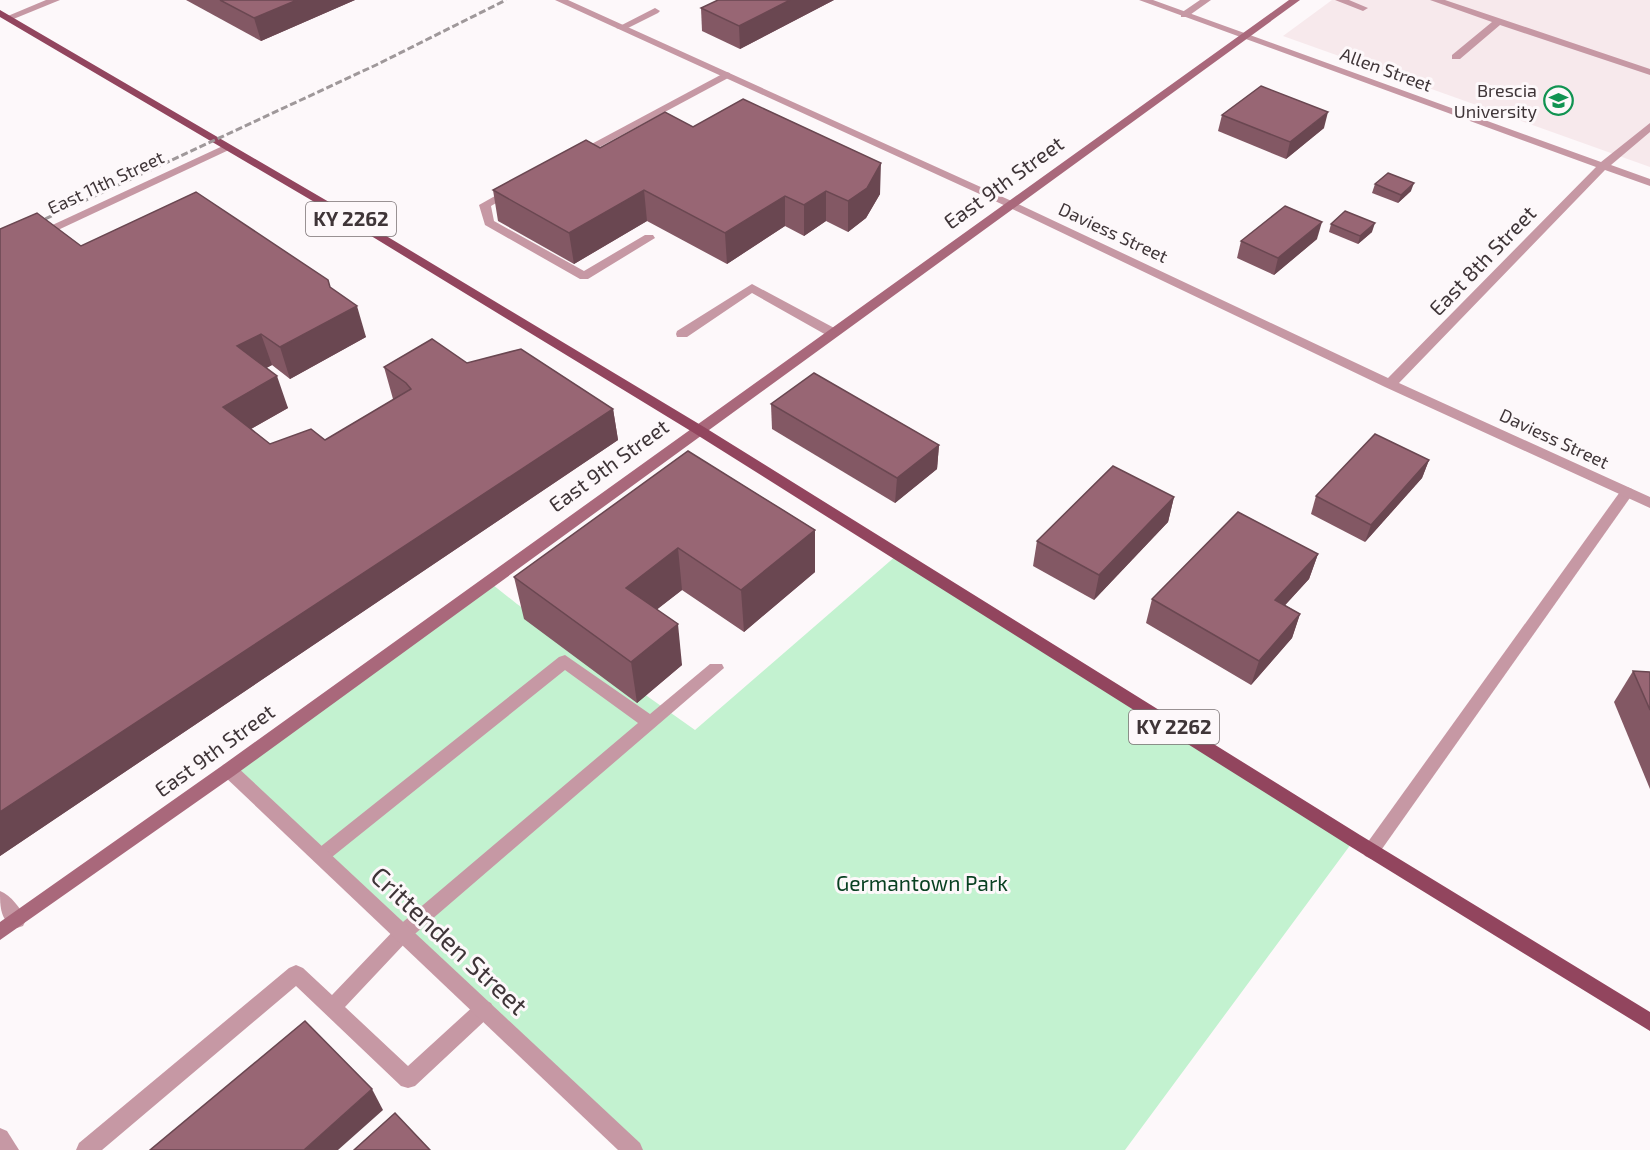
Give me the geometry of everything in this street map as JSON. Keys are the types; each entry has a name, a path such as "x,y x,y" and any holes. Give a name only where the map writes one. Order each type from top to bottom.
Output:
{"main road":[{"name":"KY 2262","path":"4,16 699,430 1371,851 1650,1022"}],"street":[{"path":"4,16 55,0"},
{"name":"Daviess Street","path":"560,0 1012,205 1390,384 1650,503"},
{"name":"Allen Street","path":"1144,0 1650,183"},
{"path":"1184,15 1206,0"},
{"name":"East 9th Street","path":"0,932 229,770 1294,0"},
{"path":"1340,0 1363,8"},
{"path":"1435,0 1650,72"},
{"path":"621,28 655,11"},
{"path":"1456,57 1499,21"},
{"path":"568,160 726,75"},
{"name":"East 8th Street","path":"1390,384 1603,166 1650,126"},
{"name":"East 11th Street","path":"32,237 227,147"},
{"path":"526,182 485,204 489,223 584,276 649,238"},
{"path":"682,334 752,288 833,333"},
{"path":"1371,851 1627,492"},
{"path":"321,856 564,661 650,723"},
{"path":"332,1008 403,933 716,668"},
{"name":"Crittenden Street","path":"229,770 633,1150"},
{"path":"0,899 17,920"},
{"path":"86,1150 296,974 408,1079 484,1010"},
{"path":"0,1138 9,1150"}],"shaded area":[{"name":"Brescia University","path":"1332,0 1650,0 1650,167 1283,36"}],"green space":[{"name":"Germantown Park","path":"897,555 1354,840 1125,1150 633,1150 229,770 488,581 695,730"}],"building":[{"path":"220,0 297,0 254,18"},
{"path":"718,0 790,0 739,26 701,8"},
{"path":"1261,86 1328,112 1290,142 1222,115"},
{"path":"743,99 881,163 867,188 848,201 826,191 804,205 785,196 725,233 644,190 569,233 493,190 586,140 600,148 665,112 693,127"},
{"path":"1388,173 1414,183 1401,195 1375,184"},
{"path":"196,192 328,280 330,287 357,306 280,347 261,334 237,346 277,376 223,407 270,444 311,429 325,440 411,389 384,367 432,339 467,363 521,349 613,409 0,812 0,229 37,213 81,246"},
{"path":"1285,206 1322,222 1278,258 1241,241"},
{"path":"1345,211 1375,223 1360,236 1331,224"},
{"path":"814,373 939,445 897,478 771,404"},
{"path":"1375,434 1429,460 1371,525 1316,496"},
{"path":"688,451 815,530 741,590 678,548 626,588 678,624 631,662 514,577"},
{"path":"1113,466 1174,497 1099,575 1037,541"},
{"path":"1238,512 1318,554 1275,600 1300,614 1259,661 1152,599"},
{"path":"1633,671 1650,672 1650,710"},
{"path":"305,1021 372,1089 304,1150 150,1150"},
{"path":"395,1113 430,1150 354,1150"}],"railway":[{"path":"0,240 376,65 506,0"}],"place":[{"name":"Brescia University","path":"1558,101"}]}
